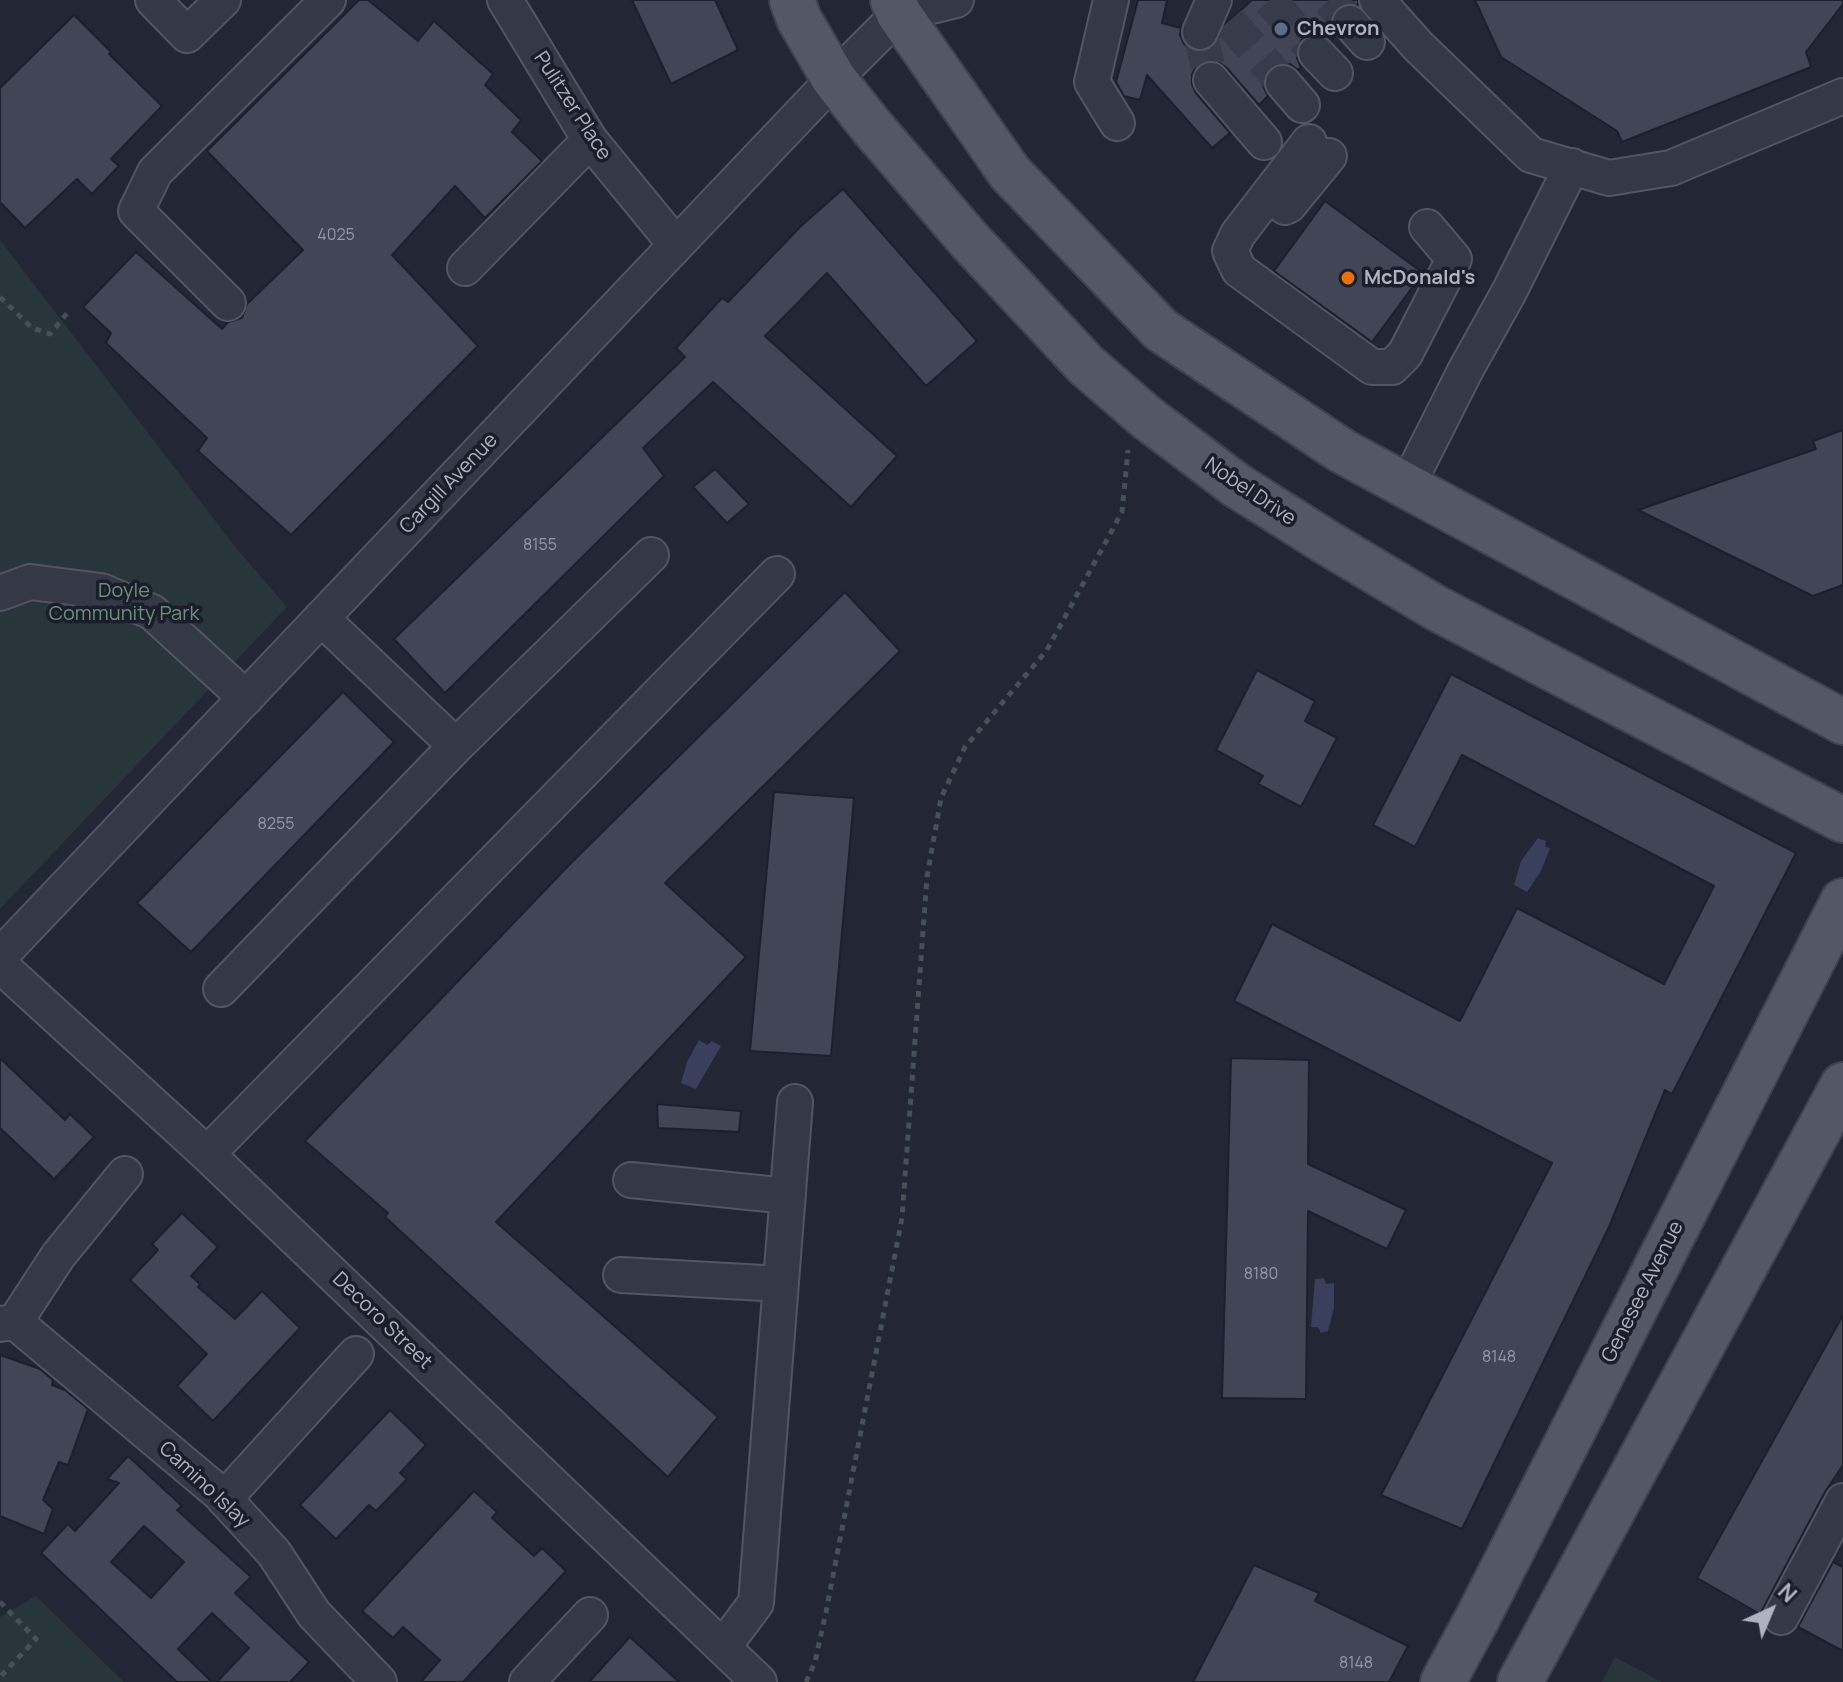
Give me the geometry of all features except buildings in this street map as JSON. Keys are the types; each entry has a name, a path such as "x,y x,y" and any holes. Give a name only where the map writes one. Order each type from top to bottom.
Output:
{"main road":[{"name":"Nobel Drive","path":"792,0 799,19 834,79 871,126 970,241 1086,365 1146,417 1236,485 1436,608 1843,820"},
{"path":"898,5 1010,173 1161,330 1342,451 1406,488 1843,722"},
{"name":"Genesee Avenue","path":"1443,1682 1843,901"},
{"path":"1520,1682 1843,1085"}],"street":[{"path":"153,0 187,35 223,0"},
{"path":"228,303 136,211 155,172 328,0"},
{"name":"Pulitzer Place","path":"505,0 590,140 676,245"},
{"path":"898,5 956,0"},
{"path":"1111,0 1092,82 1117,123"},
{"path":"1377,0 1418,46 1531,155 1609,178 1671,168 1843,96"},
{"name":"Cargill Avenue","path":"0,956 834,79 898,5"},
{"path":"1211,80 1264,142"},
{"path":"465,268 590,140"},
{"path":"1319,149 1250,219 1230,251 1239,270 1372,367 1392,367 1405,354 1454,259 1427,227"},
{"path":"1406,488 1572,166"},
{"path":"221,989 456,746 651,555"},
{"path":"207,1154 777,574"},
{"path":"0,593 30,582 73,587 101,591 152,612 246,698"},
{"path":"321,618 456,746"},
{"name":"Decoro Street","path":"0,965 207,1154 759,1682"},
{"path":"723,1647 756,1603 795,1102"},
{"path":"8,1323 125,1174"},
{"path":"631,1180 788,1196"},
{"path":"621,1275 781,1284"},
{"name":"Camino Islay","path":"8,1323 224,1499 274,1553 314,1614 379,1682"},
{"path":"224,1499 356,1354"},
{"path":"1781,1617 1834,1539 1843,1501"},
{"path":"527,1682 590,1615"}],"path":[{"path":"0,297 32,328 50,334 69,311"},
{"path":"806,1682 815,1662 826,1612 902,1218 927,877 941,798 965,747 1047,650 1122,512 1129,446 1146,417"},
{"path":"0,1602 36,1639 0,1677"}],"green space":[{"name":"Doyle Community Park","path":"0,240 237,549 287,607 0,909"},
{"path":"36,1596 123,1682 0,1682 0,1617"},
{"path":"1615,1657 1662,1682 1602,1682"}],"water":[{"path":"1538,838 1546,841 1545,847 1550,848 1541,871 1527,892 1514,885 1521,861"},
{"path":"699,1040 707,1045 712,1041 721,1046 696,1089 681,1083 687,1062"},
{"path":"1324,1278 1326,1284 1334,1283 1334,1308 1328,1331 1321,1333 1318,1327 1311,1327 1315,1279"}],"tunnel":[{"path":"1270,0 1316,53"},
{"path":"1329,0 1350,23"},
{"path":"1229,21 1283,83"},
{"path":"1200,32 1211,80"}],"place":[{"name":"Chevron","path":"1281,29"},
{"name":"McDonald's","path":"1348,278"}]}
